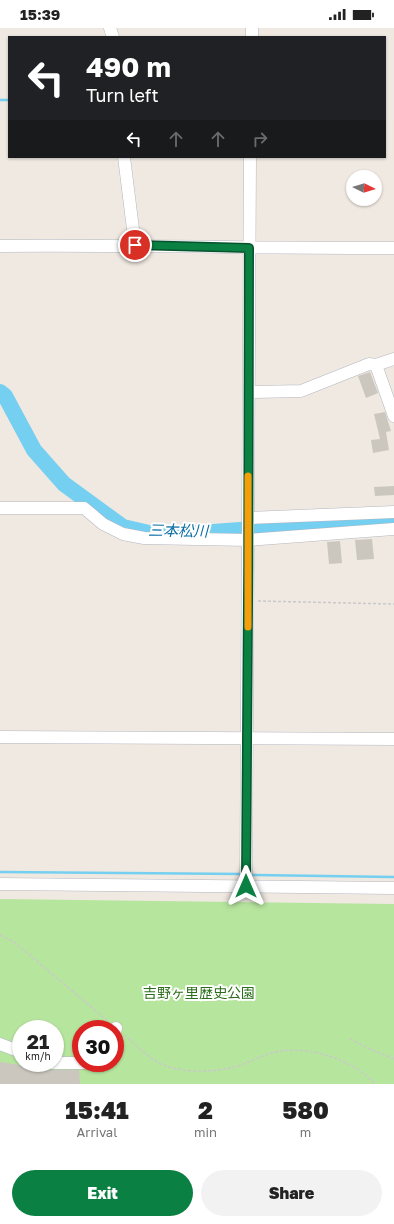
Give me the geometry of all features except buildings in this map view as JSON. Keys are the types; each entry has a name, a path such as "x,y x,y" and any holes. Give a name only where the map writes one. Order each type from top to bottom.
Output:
{"street":[{"path":"124,158 135,245"},
{"path":"246,886 246,737 249,601 250,158"},
{"path":"0,246 135,245 249,248 394,248"},
{"path":"249,392 301,391 369,364 376,364 394,358"},
{"path":"376,364 394,416"},
{"path":"0,508 84,508 103,524 123,534 144,538 248,540 394,529"},
{"path":"248,518 394,512"},
{"path":"0,737 246,737 394,739"},
{"path":"0,884 394,888"},
{"path":"0,1044 12,1049"}],"path":[{"path":"249,601 394,604"},
{"path":"0,935 14,942 104,1020"},
{"path":"124,1037 145,1054 167,1066 205,1071 237,1066 276,1052 294,1050 338,1058 362,1072 375,1084"},
{"path":"350,1039 394,1059"}],"green space":[{"name":"吉野ヶ里歴史公園","path":"0,899 394,904 394,1084 0,1084"}],"waterway":[{"path":"0,100 8,100"},
{"name":"三本松川","path":"0,392 5,396 34,450 64,484 123,527 149,533 187,534 394,518"},
{"path":"0,872 244,874"},
{"path":"251,875 394,877"}],"slow traffic":[{"path":"248,476 248,627"}],"route":[{"path":"135,245 249,248 249,601 246,737 246,886"}]}
